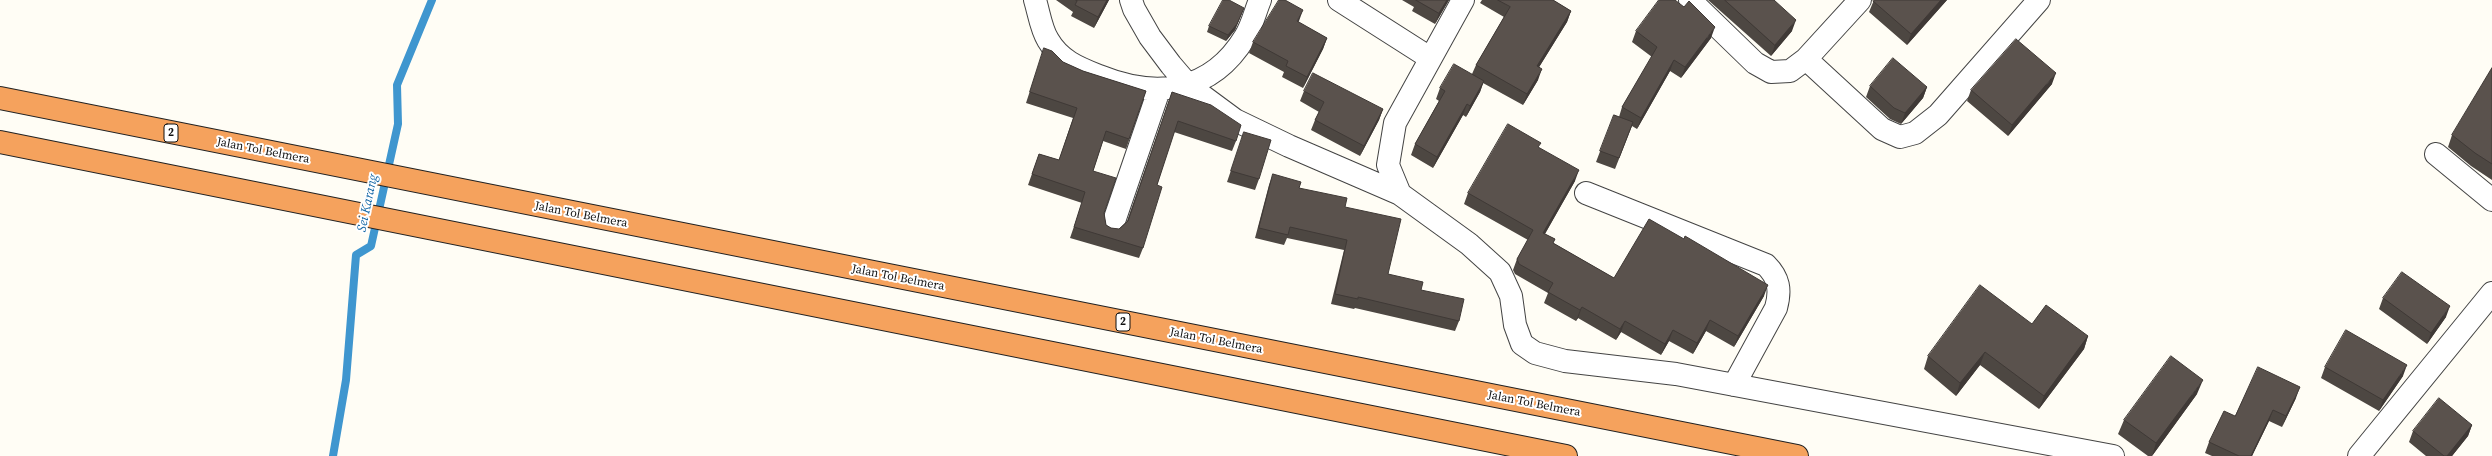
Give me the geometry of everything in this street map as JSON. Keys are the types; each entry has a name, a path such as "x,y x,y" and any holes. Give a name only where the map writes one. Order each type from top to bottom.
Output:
{"highway":[{"name":"Jalan Tol Belmera","path":"0,98 450,189 1797,456"},
{"path":"0,142 442,232 1566,456"}],"street":[{"path":"1034,0 1048,40 1064,60 1121,85 1159,90 1189,86 1221,65 1245,37 1260,0"},
{"path":"1131,0 1150,37 1189,86 1235,120 1289,146 1400,194 1469,244 1500,272 1511,296 1515,325 1522,344 1535,353 1565,361 1676,374 1734,384 2113,456"},
{"path":"1339,0 1430,58"},
{"path":"1400,194 1388,165 1396,123 1430,58 1463,0"},
{"path":"1690,0 1760,66 1772,72 1790,71 1806,59 1860,0"},
{"path":"1806,59 1882,129 1900,137 1915,133 1938,115 2039,0"},
{"path":"1112,227 1159,90"},
{"path":"2436,154 2492,200"},
{"path":"1586,193 1766,264 1774,273 1779,295 1776,308 1734,384"},
{"path":"2359,456 2492,293"}],"building":[{"path":"1076,0 1107,0 1098,17 1075,5"},
{"path":"1223,0 1229,0 1244,8 1237,24 1228,35 1209,26"},
{"path":"1279,0 1285,0 1303,10 1297,21 1327,38 1307,77 1286,66 1288,61 1253,42"},
{"path":"1416,0 1447,0 1439,13"},
{"path":"1498,0 1553,0 1571,11 1537,66 1542,69 1527,94 1476,65 1510,7"},
{"path":"1659,0 1675,0 1684,7 1689,1 1715,27 1685,67 1674,60 1641,118 1622,107 1657,47 1636,31"},
{"path":"1725,0 1774,0 1796,20 1775,45"},
{"path":"1941,0 1911,34 1873,1"},
{"path":"2016,39 2056,73 2012,125 1971,90"},
{"path":"1044,48 1052,51 1063,62 1083,71 1146,91 1129,139 1106,131 1093,171 1116,178 1104,213 1106,225 1111,228 1119,229 1128,221 1172,92 1211,105 1241,125 1236,141 1178,121 1157,185 1162,187 1143,248 1074,227 1085,192 1032,174 1039,154 1059,160 1077,108 1030,92"},
{"path":"1893,58 1927,87 1905,113 1894,108 1870,86"},
{"path":"1454,64 1484,81 1470,106 1467,104 1437,157 1415,144 1445,91 1440,88"},
{"path":"2492,68 2492,164 2452,135"},
{"path":"1313,73 1383,109 1364,146 1315,120 1324,102 1304,91"},
{"path":"1614,115 1633,122 1619,158 1600,151"},
{"path":"1508,124 1541,143 1538,147 1579,170 1543,233 1555,239 1553,243 1614,278 1649,219 1684,239 1685,236 1768,285 1738,336 1710,320 1697,343 1673,330 1665,344 1625,321 1620,329 1582,307 1580,310 1548,292 1553,283 1519,264 1517,259 1533,230 1468,193"},
{"path":"1244,132 1271,140 1259,179 1231,171"},
{"path":"1273,174 1301,182 1299,188 1347,198 1345,207 1401,219 1388,274 1423,282 1421,290 1464,299 1459,321 1358,297 1358,299 1335,294 1347,240 1290,227 1288,235 1259,228"},
{"path":"2402,272 2450,306 2431,333 2383,298"},
{"path":"1980,285 2032,324 2046,305 2088,336 2044,396 1985,352 1960,383 1928,356"},
{"path":"2346,330 2407,365 2383,400 2325,367"},
{"path":"2171,356 2203,380 2156,443 2124,420"},
{"path":"2258,367 2300,387 2286,416 2273,410 2251,456 2239,456 2209,442 2224,411 2235,416"},
{"path":"2439,398 2472,425 2447,456 2444,456 2413,431"}],"waterway":[{"name":"Sei Karang","path":"333,456 346,380 356,255 371,246 398,124 397,85 432,0"}]}
